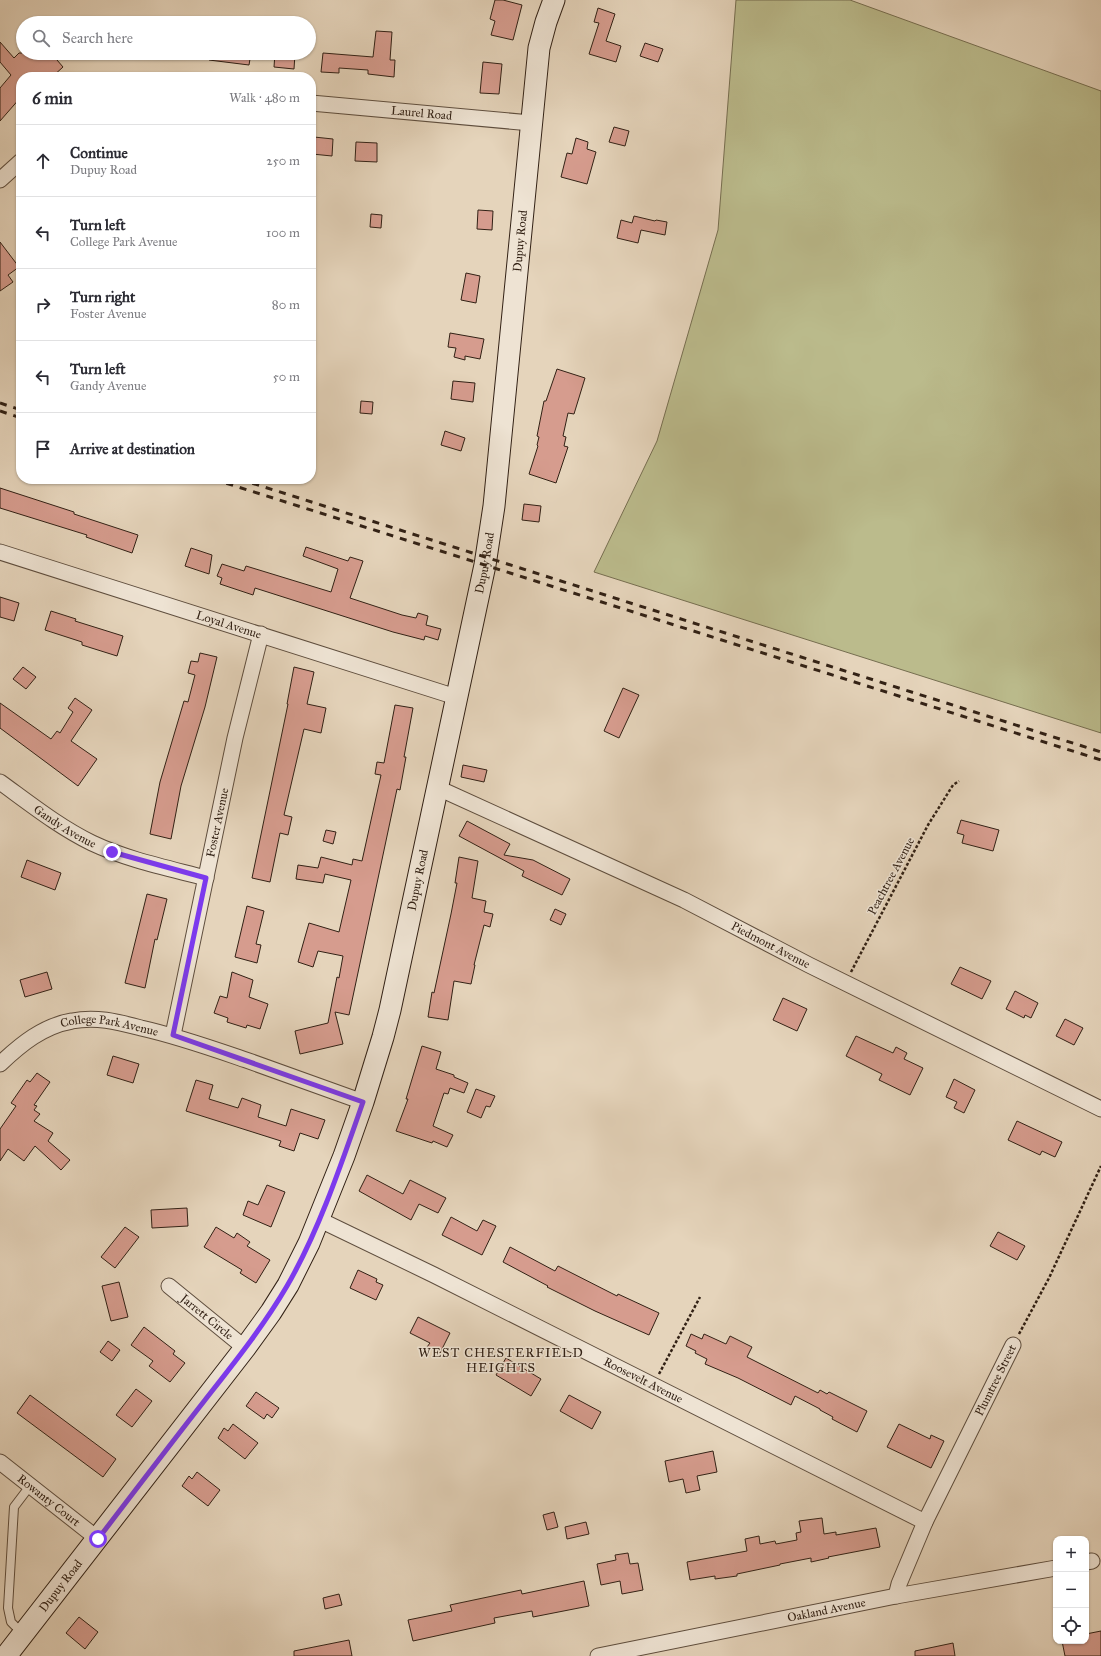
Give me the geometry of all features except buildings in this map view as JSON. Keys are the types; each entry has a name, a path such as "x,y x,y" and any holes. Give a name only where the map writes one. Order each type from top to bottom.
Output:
{"street":[{"name":"Dupuy Road","path":"6,1656 98,1539 271,1312 288,1285 318,1219 344,1156 363,1102 390,1010 485,565 494,506 539,48 554,0"},
{"name":"Laurel Road","path":"316,103 531,123"},
{"path":"0,180 16,166"},
{"name":"Loyal Avenue","path":"0,552 456,697"},
{"name":"Foster Avenue","path":"173,1035 235,738 261,634"},
{"name":"Gandy Avenue","path":"0,782 66,829 91,843 132,858 206,878"},
{"name":"Piedmont Avenue","path":"438,788 684,900 845,983 1101,1110"},
{"name":"College Park Avenue","path":"0,1064 16,1049 36,1034 53,1026 88,1019 110,1020 173,1035 363,1102"},
{"name":"Roosevelt Avenue","path":"318,1219 441,1278 925,1522"},
{"name":"Jarrett Circle","path":"169,1286 245,1348"},
{"name":"Plumtree Street","path":"896,1596 899,1584 925,1522 1013,1345"},
{"name":"Rowanty Court","path":"0,1462 98,1539"},
{"name":"Oakland Avenue","path":"598,1656 896,1596 1053,1569"}],"lane":[{"path":"23,1634 11,1622 8,1608 14,1507 30,1486"}],"path":[{"name":"Peachtree Avenue","path":"845,983 928,826 953,785 959,781"},
{"name":"Plumtree Street","path":"1013,1345 1049,1278 1101,1166"},
{"path":"653,1385 700,1297"}],"green space":[{"path":"736,0 850,0 1101,91 1101,733 594,572 657,441 718,230"}],"railway":[{"path":"0,403 16,408"},
{"path":"0,411 16,416"},
{"path":"229,484 1101,760"},
{"path":"255,484 1101,752"}],"district":[{"name":"WEST CHESTERFIELD HEIGHTS","path":"501,1360"}],"route":[{"path":"98,1539 245,1348 288,1285 309,1243 344,1156 363,1102 173,1035 206,878 112,852"}]}
